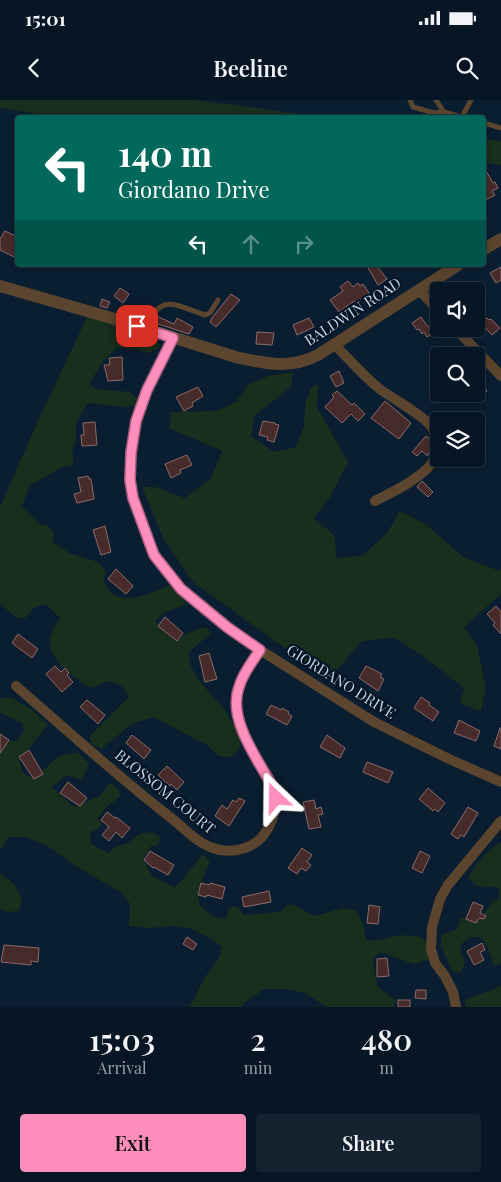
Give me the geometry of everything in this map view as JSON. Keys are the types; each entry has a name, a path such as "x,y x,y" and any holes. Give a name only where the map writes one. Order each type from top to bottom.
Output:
{"street":[{"path":"486,248 501,239"},
{"name":"BALDWIN ROAD","path":"0,286 239,358 289,365 307,360 455,267"},
{"path":"418,290 430,301"},
{"path":"464,337 501,376"},
{"name":"GIORDANO DRIVE","path":"173,338 147,390 136,421 131,453 130,480 133,498 154,555 181,589 227,627 260,650 374,722 501,782"},
{"path":"334,344 378,388 429,424 438,435 438,449 434,462 413,481 375,501"},
{"name":"BLOSSOM COURT","path":"16,686 144,797 200,841 211,848 223,851 238,850 260,839 267,830 275,808 276,798 273,787 241,729 237,711 236,698 238,688 260,650"},
{"path":"456,1007 454,992 435,963 431,949 432,927 440,900 448,885 501,821"}],"lane":[{"path":"410,100 413,107 434,113 444,112 455,115"},
{"path":"436,100 444,112"},
{"path":"464,115 471,100"},
{"path":"486,124 501,128"},
{"path":"144,328 153,313 165,305 181,306 204,315 210,313 218,300"}],"green space":[{"path":"0,100 195,100 309,115 37,115 0,108"},
{"path":"486,139 501,141 501,165 486,163"},
{"path":"88,315 123,328 152,335 161,347 149,353 117,348 104,360 89,384 96,389 130,392 137,398 134,406 122,407 88,403 76,423 76,439 72,452 74,465 60,468 29,486 22,507 39,524 46,525 54,531 53,542 69,553 98,562 106,572 103,581 113,594 120,597 134,598 171,585 186,602 180,607 165,612 155,621 175,642 189,632 206,627 211,633 189,652 191,667 201,683 224,709 241,738 239,750 231,757 219,756 207,745 153,717 132,724 101,749 91,744 90,736 130,696 121,686 109,681 91,688 64,668 50,647 51,634 60,618 46,604 34,608 25,618 17,618 0,604 0,507"},
{"path":"293,372 291,387 255,415 251,436 274,452 296,447 304,426 305,405 311,387 318,385 317,407 348,462 330,497 314,518 335,536 336,558 362,556 387,533 400,511 424,523 465,558 497,570 501,568 501,594 464,627 477,645 486,688 481,711 460,704 464,688 420,654 395,638 362,641 330,678 311,667 193,582 163,538 142,487 155,487 185,498 211,478 222,451 169,428 171,412 216,411 236,402 249,384 268,376"},
{"path":"0,698 12,698 34,711 48,725 19,761 24,774 34,778 59,756 78,752 89,764 82,780 66,775 52,787 74,807 100,796 110,783 119,789 120,797 107,806 98,818 102,824 97,830 90,832 91,844 108,853 117,846 128,843 143,833 153,832 160,837 158,846 151,846 143,858 152,876 175,887 203,854 210,861 197,893 200,906 213,916 226,919 229,907 238,907 243,915 280,912 291,904 315,916 344,908 356,910 363,923 366,940 381,940 399,935 421,937 429,945 430,959 414,964 380,952 373,960 377,986 396,1001 394,1007 327,1007 305,993 286,989 264,989 244,1003 242,1007 190,1007 205,977 219,958 222,947 190,928 129,926 130,904 122,893 77,867 46,845 25,837 9,837 0,850 0,746 6,741 17,741 24,730 22,723 0,713"},
{"path":"501,842 501,963 494,967 489,951 480,937 471,937 461,944 461,952 465,963 461,972 453,973 441,946 441,935 457,929 460,919 465,917 476,920 481,918 492,902 499,898 499,889 476,885 468,878 482,858"},
{"path":"0,873 14,884 22,898 19,911 6,912 0,908"},
{"path":"501,986 501,1007 466,1007 465,1000"}],"building":[{"path":"486,171 498,188 492,191 495,195 486,200"},
{"path":"5,231 15,236 15,258 0,250 0,239"},
{"path":"378,267 387,279 378,285 368,268"},
{"path":"501,267 501,280 496,283 490,273"},
{"path":"348,281 353,287 358,283 360,286 363,284 369,293 339,312 330,300 343,291 340,287"},
{"path":"120,288 129,294 123,303 114,296"},
{"path":"231,294 240,300 216,327 210,322"},
{"path":"102,299 110,302 107,308 100,306"},
{"path":"157,316 174,324 177,318 193,327 189,334 152,322"},
{"path":"421,317 428,327 430,326 430,335 427,337 424,332 422,334 412,323"},
{"path":"309,318 314,327 297,335 293,325"},
{"path":"491,319 500,328 492,335 485,327 485,320"},
{"path":"257,332 274,333 272,345 256,344"},
{"path":"122,357 123,380 108,381 104,365 110,365 109,358"},
{"path":"339,371 344,383 336,387 330,376"},
{"path":"198,387 203,396 192,403 193,406 184,411 176,397"},
{"path":"337,391 352,405 354,403 365,414 358,421 351,414 342,423 325,407 334,397 332,395"},
{"path":"385,401 411,423 399,439 371,418"},
{"path":"263,421 279,425 274,442 267,440 268,437 259,435"},
{"path":"95,422 97,445 82,446 81,435 84,435 83,423"},
{"path":"426,436 430,439 430,451 427,456 422,451 417,456 412,452"},
{"path":"187,455 192,465 180,470 181,473 171,478 165,464"},
{"path":"88,476 91,479 94,499 77,503 74,494 81,492 78,478"},
{"path":"422,481 433,492 428,497 417,487"},
{"path":"105,526 111,552 101,555 93,530"},
{"path":"116,569 133,586 126,594 108,579"},
{"path":"496,606 501,612 501,634 487,614"},
{"path":"165,617 183,633 177,641 158,626"},
{"path":"18,634 38,649 32,658 12,643"},
{"path":"209,653 217,679 205,682 199,656"},
{"path":"55,666 61,672 65,668 69,673 67,675 73,682 62,692 46,674"},
{"path":"366,666 382,674 380,677 384,679 378,691 359,678"},
{"path":"421,697 439,712 433,721 414,708"},
{"path":"87,700 105,715 98,724 80,707"},
{"path":"271,705 289,712 288,714 292,716 287,725 266,714"},
{"path":"459,720 480,731 476,741 454,733"},
{"path":"501,728 501,749 494,746"},
{"path":"0,734 9,740 0,753"},
{"path":"132,735 151,750 144,759 126,743"},
{"path":"327,735 345,748 340,758 320,747"},
{"path":"29,750 43,774 34,779 19,757"},
{"path":"367,762 393,772 388,783 363,772"},
{"path":"167,766 184,782 177,790 158,775"},
{"path":"68,782 87,798 80,806 60,793"},
{"path":"428,788 445,803 438,812 435,809 433,811 419,799"},
{"path":"239,798 245,801 229,826 215,816 222,805 227,809 233,800 236,802"},
{"path":"314,800 316,809 321,807 323,814 318,815 321,827 309,829 303,802"},
{"path":"468,807 478,813 464,837 461,835 458,839 451,834"},
{"path":"107,812 130,828 122,838 116,832 109,841 102,835 109,827 101,820"},
{"path":"302,848 312,855 307,862 311,865 306,871 301,868 297,874 288,868"},
{"path":"150,851 174,865 168,875 153,868 144,860"},
{"path":"420,851 430,856 422,873 412,868"},
{"path":"201,883 225,887 222,899 198,895"},
{"path":"269,891 271,902 244,907 242,897"},
{"path":"473,902 483,906 480,913 486,916 484,919 479,918 476,923 466,919"},
{"path":"369,905 380,907 378,924 367,923"},
{"path":"187,937 197,944 193,950 183,944"},
{"path":"482,943 485,950 480,952 484,960 474,965 467,951"},
{"path":"4,945 39,948 38,962 31,961 31,965 1,962"},
{"path":"387,958 389,976 377,977 377,959"},
{"path":"416,990 426,990 426,999 415,998"},
{"path":"398,1000 410,1000 410,1007 398,1007"}],"route":[{"path":"137,326 173,338 147,390 136,421 131,453 130,480 133,498 154,555 181,589 227,627 260,650 238,688 236,698 237,711 241,729 273,787 276,798"}]}
